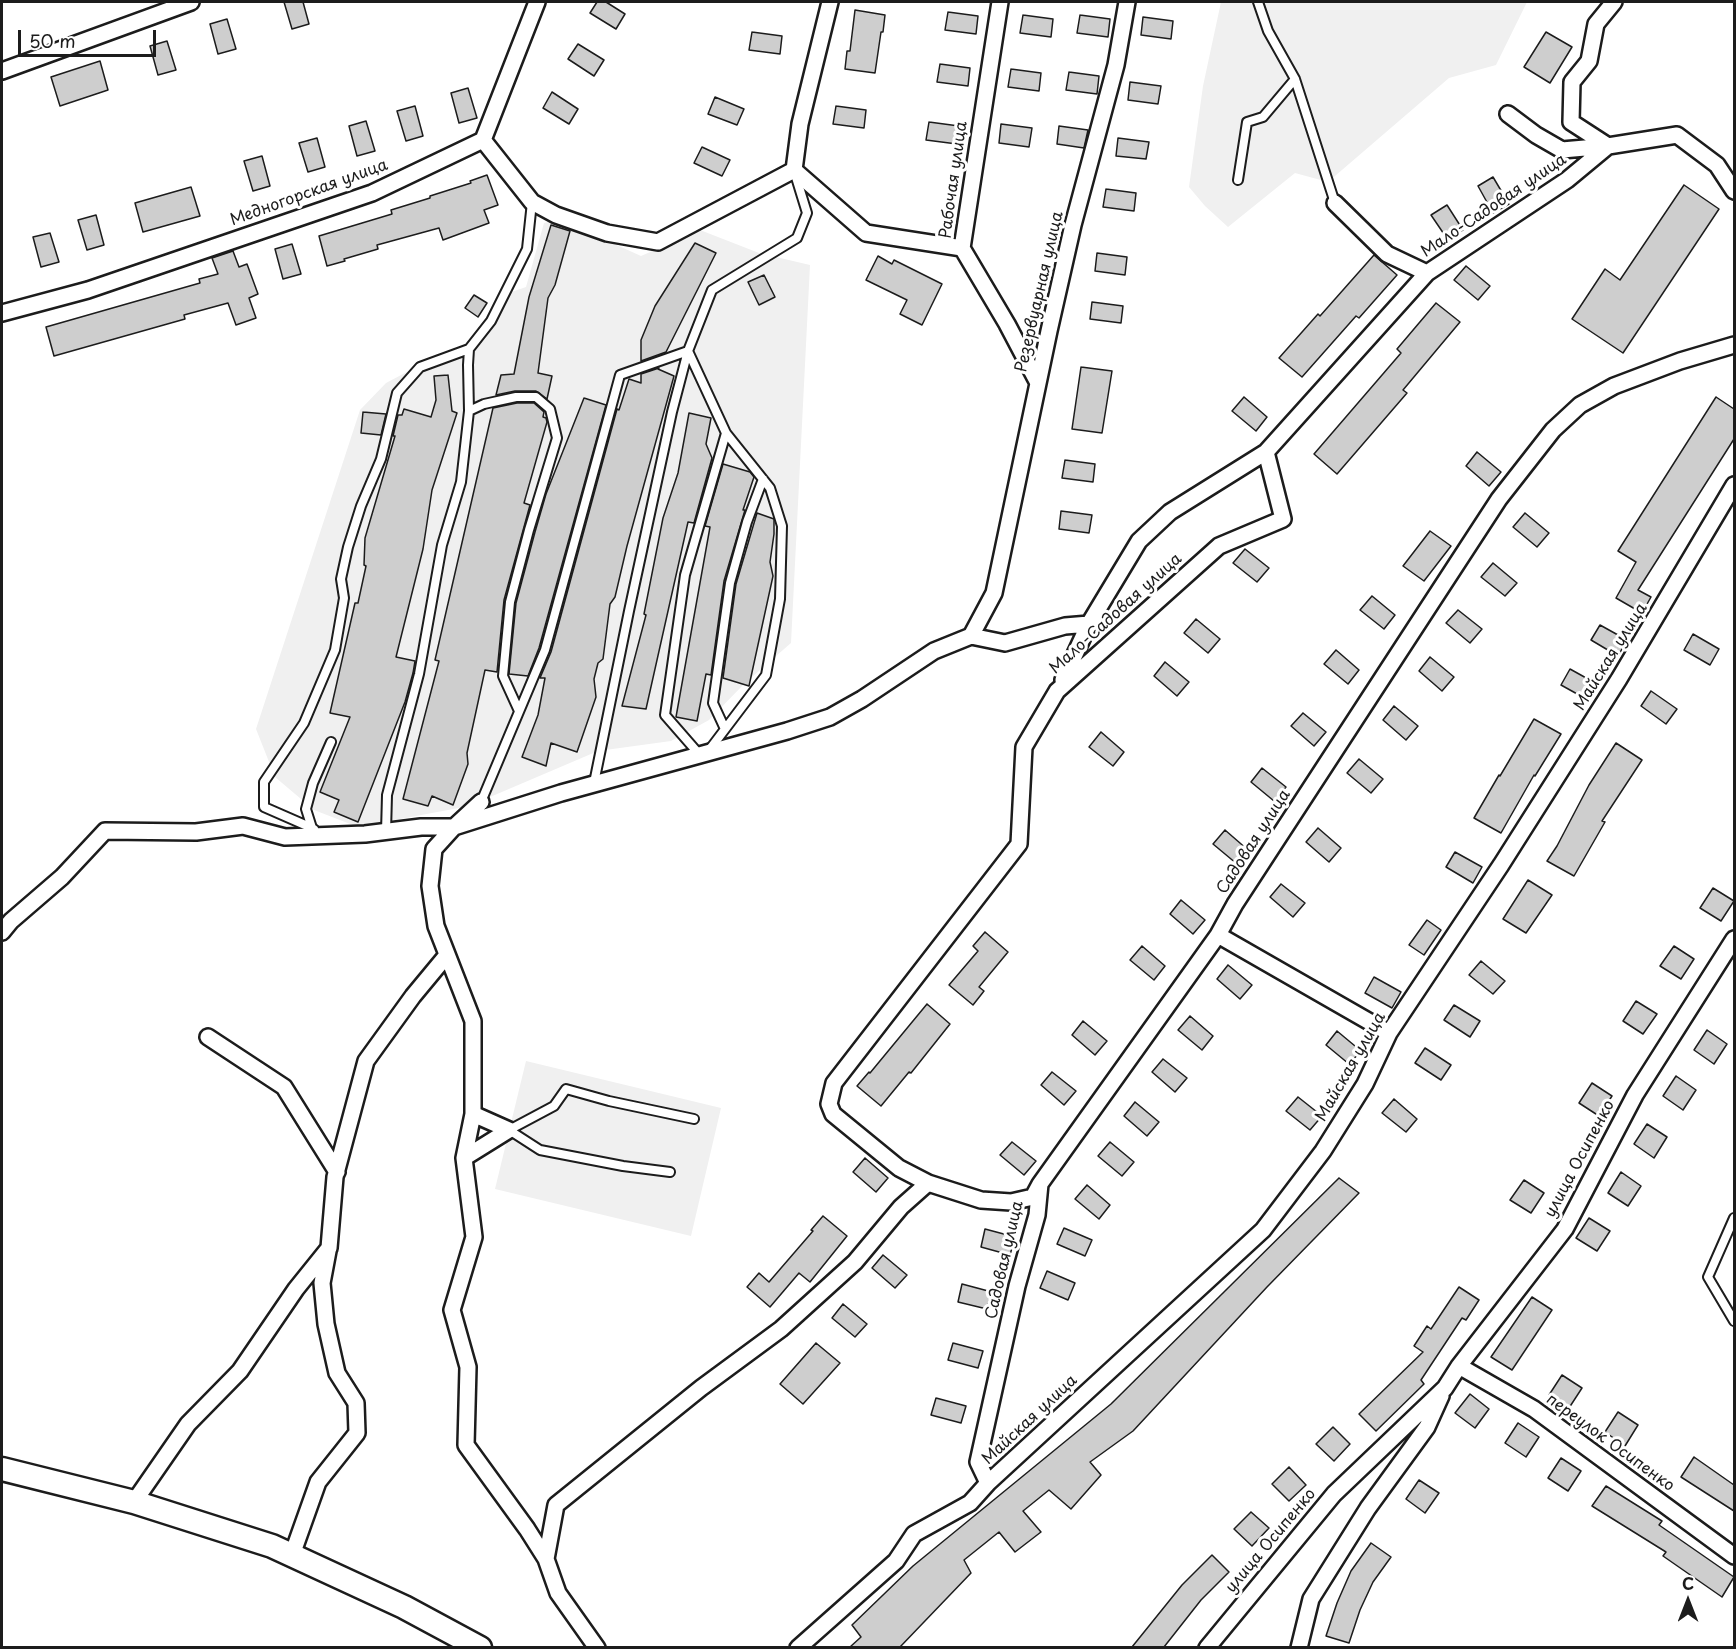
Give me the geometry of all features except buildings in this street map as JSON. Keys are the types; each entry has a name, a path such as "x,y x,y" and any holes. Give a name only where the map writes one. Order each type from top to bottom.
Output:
{"main road":[{"path":"2,1469 134,1502 272,1546 404,1607 480,1647"}],"street":[{"path":"2,71 191,2"},
{"path":"537,2 483,140 532,202 556,215 607,232 658,242 794,170"},
{"path":"794,170 800,123 830,2"},
{"name":"Рабочая улица","path":"1000,2 962,248 1038,381"},
{"name":"Резервуарная улица","path":"971,636 994,593 1073,225 1116,64 1127,2"},
{"path":"1608,146 1571,122 1572,82 1589,61 1596,24 1614,2"},
{"path":"1508,114 1536,135 1562,150 1608,146 1677,135 1717,165 1734,191"},
{"name":"Медногорская улица","path":"2,313 88,290 372,193 483,140"},
{"name":"Мало-Садовая улица","path":"928,1183 899,1168 833,1114 829,1104 834,1083 1019,844 1024,747 1057,691 1219,546 1283,519 1266,452 1427,273 1567,180 1608,146"},
{"path":"794,170 866,233 962,248"},
{"path":"1335,203 1387,254 1427,273"},
{"name":"Садовая улица","path":"988,1483 978,1462 1017,1286 1037,1215 1040,1184 1218,935 1241,894 1498,499 1553,430 1580,405 1614,386 1680,361 1734,345"},
{"path":"1057,691 1071,667 1089,624 1138,541 1170,512 1266,452"},
{"name":"Майская улица","path":"798,1647 896,1561 914,1534 970,1503 988,1483 1263,1230 1323,1151 1365,1084 1389,1033 1501,865 1619,679 1734,484"},
{"path":"2,932 11,921 62,878 105,831 196,832 243,826 285,837 336,836 421,827 454,827 594,783 787,731 830,717 862,699 934,651 971,636 1005,643 1065,626 1089,624"},
{"path":"481,802 434,849 430,886 436,926 473,1022 473,1114 464,1158 474,1237 452,1310 468,1367 466,1445 527,1529 546,1559 558,1593 597,1647"},
{"path":"1218,935 1389,1033"},
{"name":"улица Осипенко","path":"1299,1647 1311,1599 1368,1508 1427,1427 1445,1388 1459,1366 1565,1229 1635,1095 1734,939"},
{"path":"292,1555 318,1482 357,1433 356,1403 338,1373 326,1324 322,1282 329,1248 337,1172 366,1061 412,996 447,955"},
{"path":"208,1037 284,1087 337,1172"},
{"path":"473,1114 509,1130"},
{"path":"464,1158 509,1130"},
{"path":"546,1559 556,1505 701,1388 781,1329 855,1262 901,1207 928,1183 981,1200 1011,1202 1033,1197 1040,1184"},
{"path":"134,1502 188,1424 240,1371 296,1289 329,1248"},
{"name":"переулок Осипенко","path":"1459,1366 1534,1409 1734,1556"},
{"name":"улица Осипенко","path":"1207,1647 1334,1494 1445,1388"}],"lane":[{"path":"1258,2 1268,31 1296,79 1335,203"},
{"path":"1238,180 1247,122 1263,117 1296,79"},
{"path":"594,783 672,412 688,351 712,290 797,238 807,213 794,170"},
{"path":"336,836 264,807 264,782 304,723 335,650 344,598 341,579 348,547 361,506 381,459 397,393 420,367 469,349 491,321 527,249 532,202"},
{"path":"386,832 387,795 419,674 442,544 461,482 469,411 469,349"},
{"path":"688,351 726,433 770,488 782,526 780,599 766,675 725,729 704,752 665,715 685,575 726,433"},
{"path":"481,802 546,650 620,375 688,351"},
{"path":"469,411 484,404 516,397 536,397 550,409 557,438 510,602 503,676 519,711"},
{"path":"725,729 713,703 730,583 747,522 763,479"},
{"path":"312,828 306,809 313,783 331,742"},
{"path":"670,1172 623,1166 540,1150 509,1130 554,1106 566,1089 609,1101 694,1119"},
{"path":"1734,1218 1708,1277 1734,1320"}],"shaded area":[{"path":"1221,2 1527,2 1496,65 1449,78 1328,182 1295,173 1228,227 1205,206 1189,187 1203,86"},
{"path":"559,219 641,256 700,230 759,253 810,265 791,643 744,684 709,720 671,741 598,751 469,806 358,827 314,810 275,777 256,729 360,410 386,383 437,356 485,339 503,295 526,287 544,223"},
{"path":"526,1061 721,1108 691,1236 495,1189"}]}
